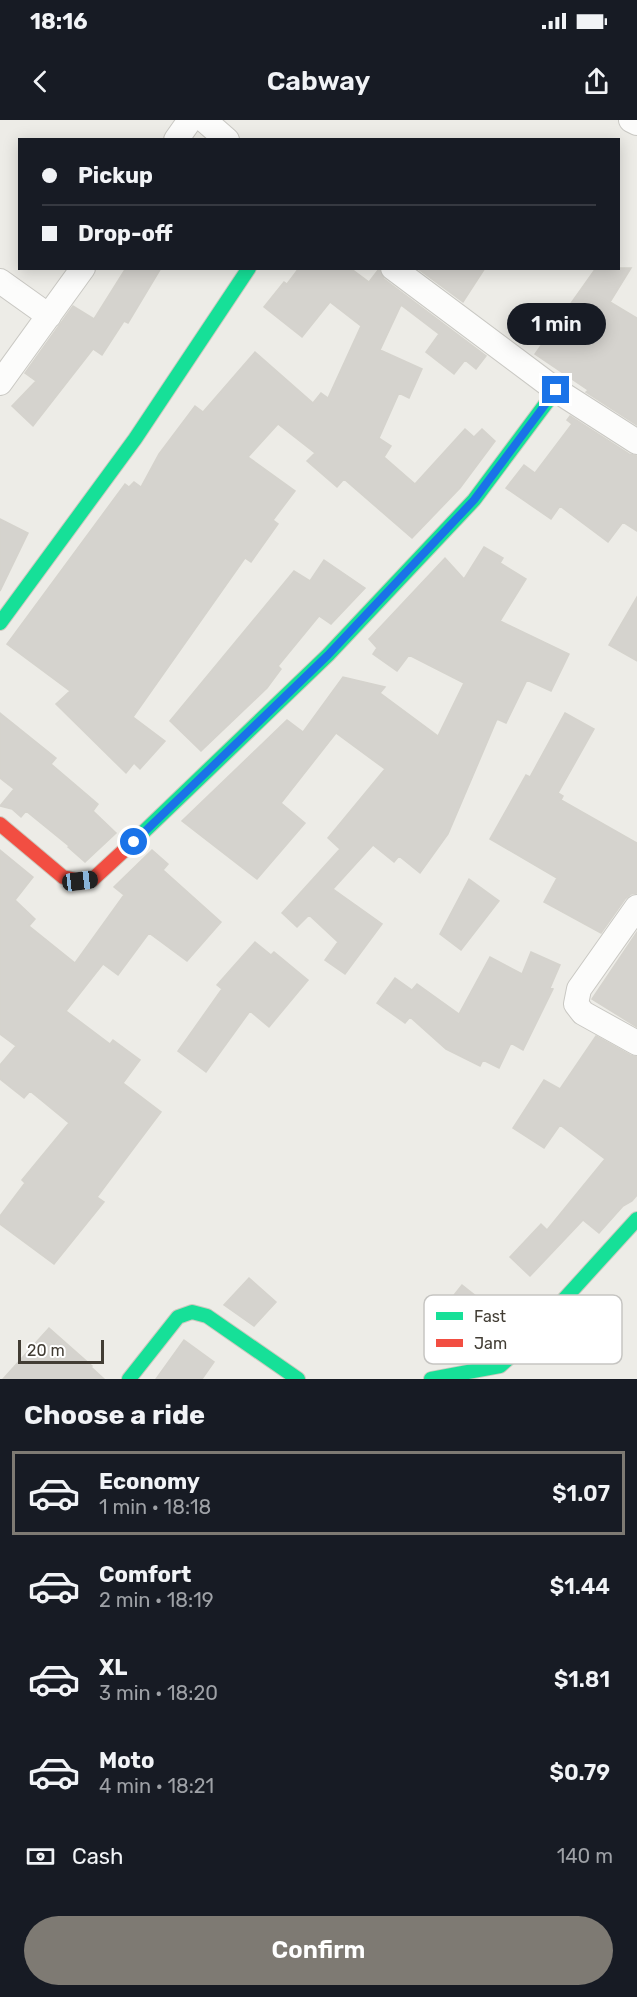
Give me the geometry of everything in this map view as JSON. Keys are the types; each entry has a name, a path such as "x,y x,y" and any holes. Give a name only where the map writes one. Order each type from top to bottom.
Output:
{"street":[{"path":"177,138 190,120"},
{"path":"204,120 225,138"},
{"path":"631,120 637,123"},
{"path":"0,383 82,270"},
{"path":"0,623 135,440 248,270"},
{"path":"396,270 556,390 637,442"},
{"path":"0,281 49,316"},
{"path":"0,824 63,877 80,881 92,880 101,873 328,655 466,508 556,390"},
{"path":"637,907 579,989 576,1004 583,1013 637,1043"},
{"path":"568,1295 637,1219"},
{"path":"129,1379 178,1317 185,1312 196,1311 207,1316 298,1379"},
{"path":"431,1379 502,1364"}],"building":[{"path":"631,268 610,302 637,318 637,425 586,392 588,390 535,354 595,270"},
{"path":"125,270 160,270 128,323 124,321 102,355 93,349 33,426 12,406 36,381 25,373 73,306 94,319"},
{"path":"298,270 353,270 369,282 380,270 384,279 486,356 476,369 465,360 454,374 426,352 439,334 401,305 380,350 422,369 409,398 399,393 379,438 391,446 384,457 415,484 465,429 474,437 482,429 495,441 460,488 412,538 344,479 337,487 307,461 315,453 278,424 248,457 295,491 273,520 278,524 251,562 245,558 133,717 165,741 140,769 134,763 126,773 56,704 70,691 7,644 125,484 129,487 134,482 141,487 159,454 195,406 203,412 255,352 313,403 321,393 328,398 361,326 330,302 302,337 264,307 284,282 287,284"},
{"path":"420,270 484,270 463,302"},
{"path":"570,416 629,454 637,456 637,531 623,522 608,542 560,506 551,519 506,488 524,465 535,473 572,424 567,420"},
{"path":"0,519 28,533 0,591"},
{"path":"484,547 503,558 500,563 526,579 500,621 569,654 551,691 527,680 506,723 497,719 448,834 420,873 399,856 394,862 373,845 333,889 382,924 345,974 325,960 338,942 309,915 297,927 282,913 340,849 328,838 385,769 336,733 281,803 305,823 257,879 182,821 287,720 303,732 343,677 385,687 380,693 438,736 464,683 409,655 397,671 373,654 377,648 369,639 445,558 464,579"},
{"path":"324,560 365,588 331,624 319,616 278,666 281,669 267,688 201,751 170,721 294,571 310,581"},
{"path":"637,597 637,661 609,645"},
{"path":"0,713 56,758 51,764 98,804 93,811 116,833 85,862 26,811 21,817 12,809 0,806 14,789 0,778"},
{"path":"565,713 594,729 558,793 563,796 561,800 637,843 637,893 625,899 601,933 544,902 557,878 490,839 526,775 530,777"},
{"path":"0,850 33,877 15,900 35,919 29,926 75,963 124,895 114,887 152,850 168,864 163,870 221,922 187,961 149,933 118,975 103,964 66,1011 110,1044 113,1040 140,1060 123,1083 161,1112 97,1197 104,1202 54,1264 0,1224 0,1216 25,1183 22,1180 69,1123 30,1091 24,1098 0,1079 0,1065 16,1046 0,1034"},
{"path":"469,879 499,901 461,950 440,934"},
{"path":"637,932 637,1027 592,999"},
{"path":"255,942 271,955 274,952 308,980 269,1027 250,1011 206,1072 178,1051 222,989 217,985"},
{"path":"531,952 560,965 550,988 553,989 523,1050 511,1043 499,1068 483,1060 480,1066 446,1049 410,1017 405,1023 377,1003 395,978 412,990 417,984 459,1014 490,957 522,974"},
{"path":"596,1036 637,1057 637,1195 623,1206 599,1233 583,1220 530,1276 510,1257 541,1224 547,1230 605,1159 560,1125 544,1148 513,1128 544,1080 560,1089"},
{"path":"249,1278 276,1302 254,1326 224,1305"},
{"path":"462,1285 475,1295 454,1295"},
{"path":"49,1328 92,1366 104,1379 3,1379"},
{"path":"184,1340 214,1362 202,1379 156,1379"}],"traffic: fast":[{"path":"0,623 135,439 248,270"},
{"path":"130,845 328,655 474,500 556,390"},
{"path":"568,1295 637,1219"},
{"path":"129,1379 178,1317 192,1312 207,1316 298,1379"},
{"path":"431,1379 502,1364"}],"traffic: jam":[{"path":"0,824 63,877 80,881 92,880 130,845"}],"route":[{"path":"134,842 328,655 474,500 556,390"}]}
